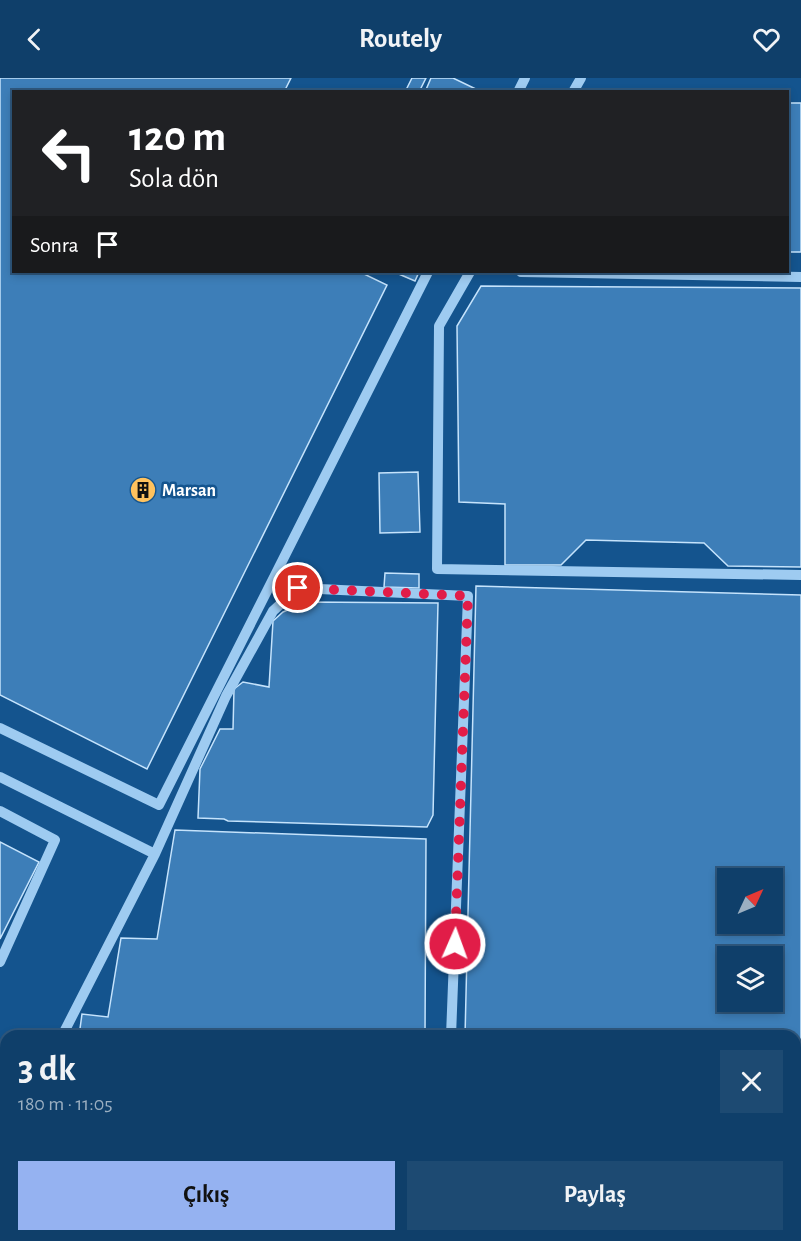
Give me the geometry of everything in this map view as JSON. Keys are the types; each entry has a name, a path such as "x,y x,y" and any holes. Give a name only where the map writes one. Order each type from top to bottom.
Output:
{"street":[{"path":"0,728 159,805 427,273"},
{"path":"470,273 439,326 437,569 801,575"},
{"path":"577,273 801,277"},
{"path":"65,1030 155,854 226,696 273,611 298,588 468,596 451,1030"},
{"path":"0,777 155,854"},
{"path":"0,811 55,840 0,962"}],"building":[{"name":"Marsan","path":"0,78 291,78 285,90 12,90 12,273 362,273 387,285 147,769 0,695"},
{"path":"412,78 426,78 420,90 406,90"},
{"path":"431,78 453,78 478,90 426,90"},
{"path":"789,103 801,103 801,252 789,252"},
{"path":"396,273 419,273 415,281"},
{"path":"481,286 801,288 801,567 728,566 704,543 586,540 561,565 505,565 505,504 459,502 457,326"},
{"path":"418,472 420,532 380,533 379,473"},
{"path":"385,573 419,574 419,588 384,587"},
{"path":"476,586 801,595 801,1030 465,1030"},
{"path":"306,602 438,603 433,815 427,827 228,821 198,818 200,769 220,729 233,729 234,689 243,682 269,687 273,621 283,612"},
{"path":"175,830 426,839 425,1030 80,1030 82,1014 108,1017 121,938 157,939"},
{"path":"0,842 39,862 0,939"}],"place":[{"name":"Marsan","path":"143,490"}],"route":[{"path":"298,588 468,596 455,944"}]}
